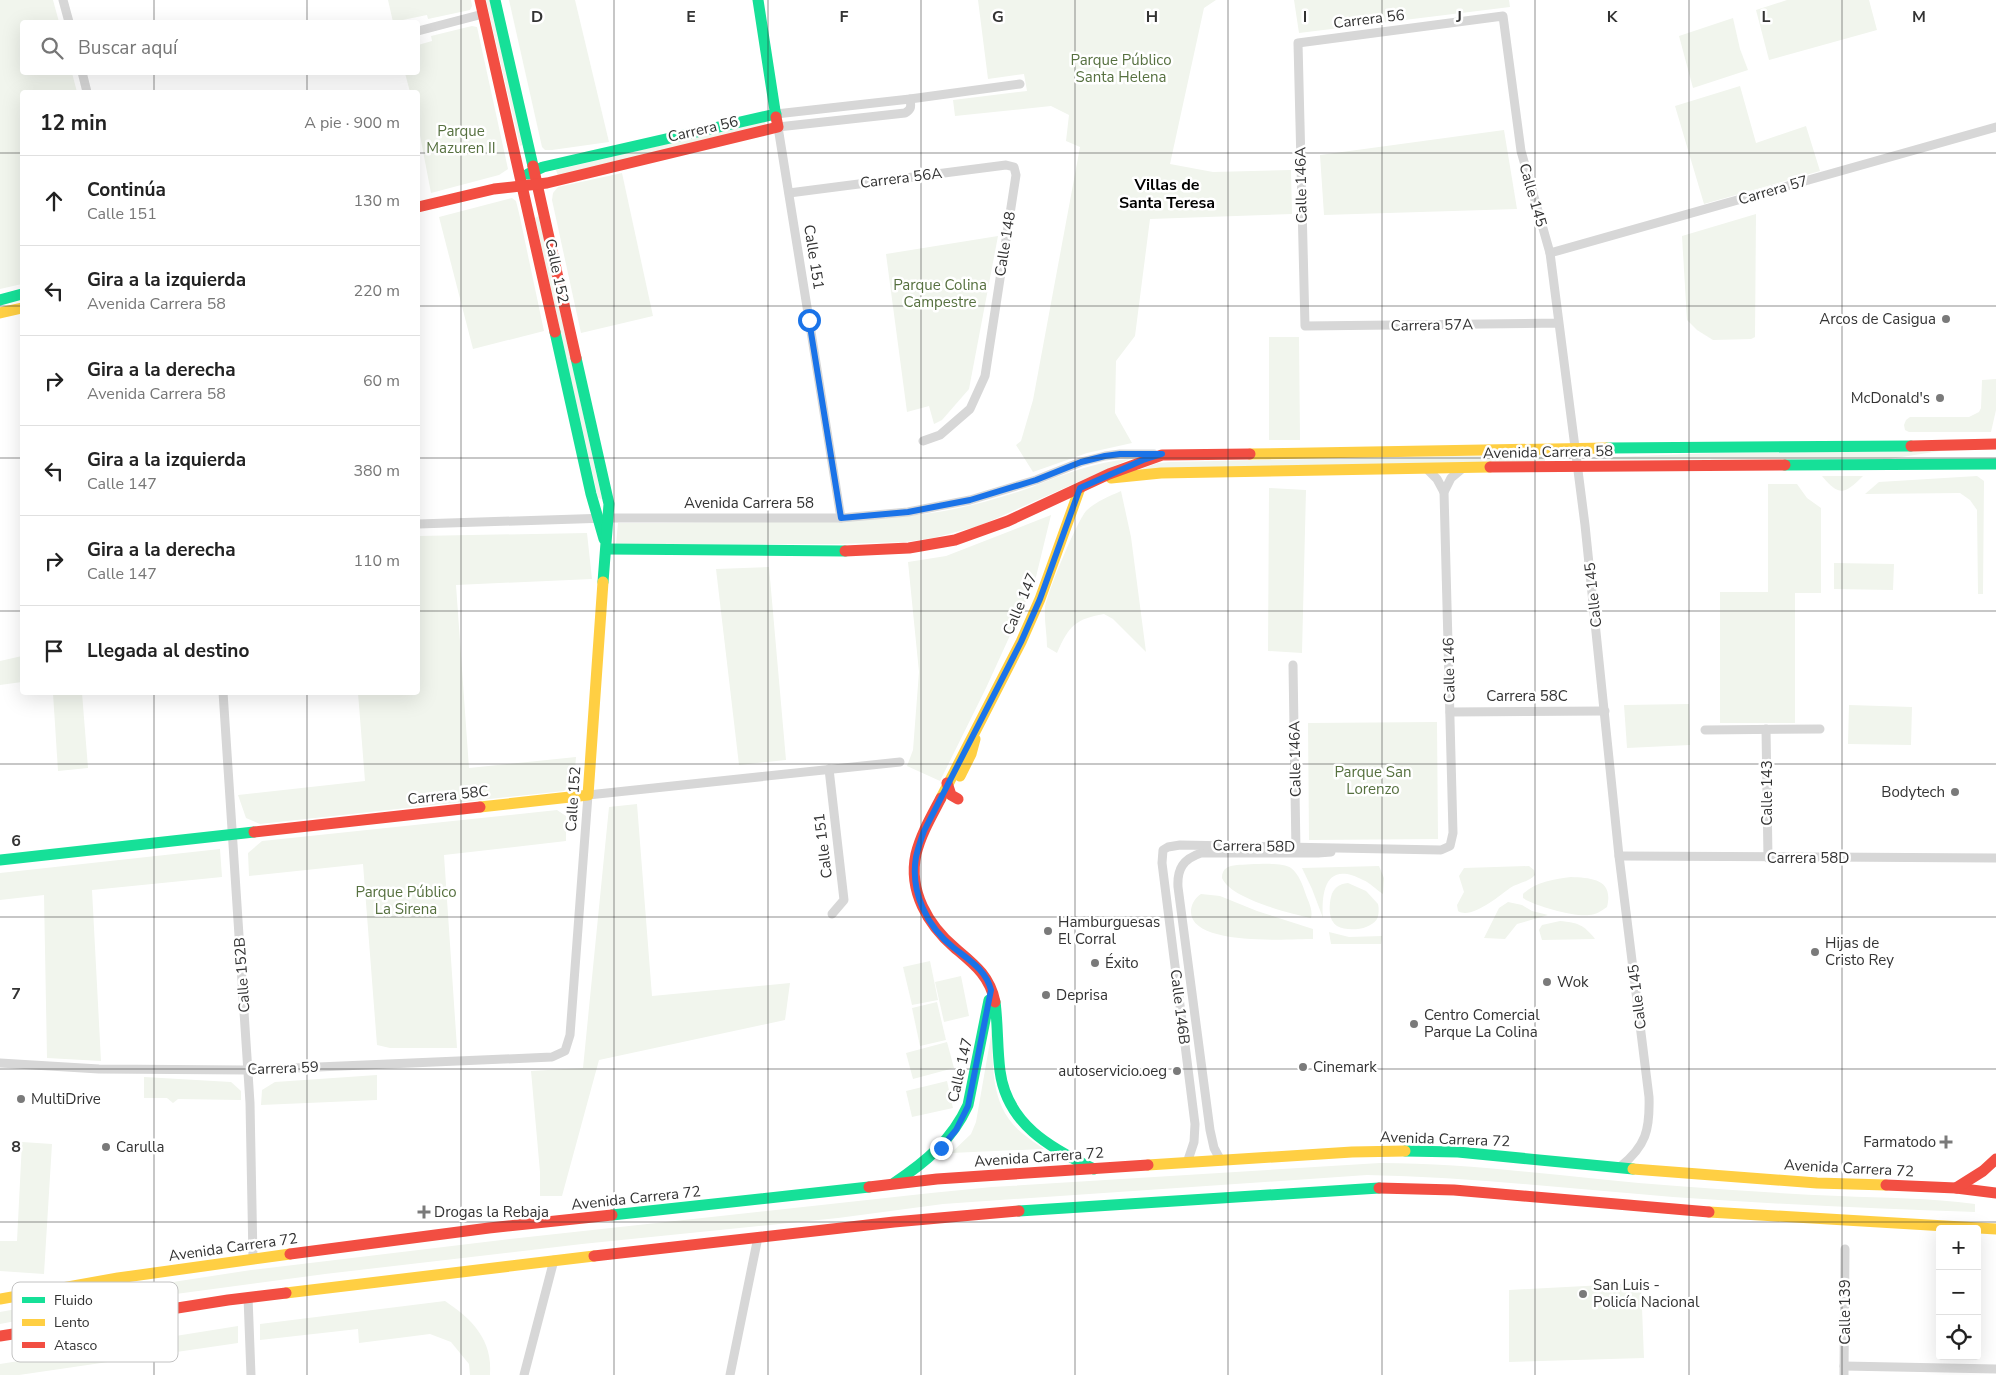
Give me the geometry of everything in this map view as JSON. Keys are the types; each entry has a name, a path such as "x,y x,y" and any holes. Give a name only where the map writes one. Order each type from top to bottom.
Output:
{"main road":[{"name":"Calle 152","path":"480,0 567,388 603,518 607,549 588,795"},
{"name":"Calle 152","path":"495,0 609,504 603,518"},
{"name":"Calle 151","path":"758,0 778,128"},
{"name":"Carrera 56","path":"420,207 522,181 534,171 543,167 776,114"},
{"name":"Carrera 56","path":"522,181 537,184 778,128"},
{"path":"0,300 20,295"},
{"path":"0,313 20,308"},
{"name":"Avenida Carrera 58","path":"607,549 756,552 912,548 939,544 968,536 1143,460 1162,454 1996,444"},
{"name":"Avenida Carrera 58","path":"1101,479 1161,473 1426,468 1996,464"},
{"name":"Calle 147","path":"1080,488 1040,599 1021,642 924,831 916,857 915,873 917,888 927,918 945,940 986,977 991,990 996,1024 1000,1073 1004,1093 1011,1110 1030,1133 1058,1151 1094,1169"},
{"name":"Calle 147","path":"916,857 954,797 971,754 978,726"},
{"path":"947,784 954,797"},
{"name":"Carrera 58C","path":"0,860 588,795"},
{"name":"Calle 147","path":"891,1185 941,1148 962,1121 968,1106 991,990"},
{"name":"Avenida Carrera 72","path":"96,1282 489,1228 773,1199 937,1179 1404,1151 1458,1152 1620,1167 1817,1182 1956,1188 1996,1193"},
{"path":"1956,1188 1983,1171 1996,1159"},
{"path":"178,1308 248,1297 554,1260 978,1214 1364,1188 1454,1190 1757,1216 1996,1229"}],"street":[{"path":"63,0 68,20"},
{"path":"420,30 483,14"},
{"name":"Carrera 56","path":"1298,43 1503,16"},
{"name":"Calle 145","path":"1503,16 1521,151 1550,254 1585,525 1619,856 1649,1097 1649,1120 1643,1141 1636,1152 1620,1167"},
{"name":"Calle 146A","path":"1298,43 1305,326"},
{"path":"83,75 86,90"},
{"name":"Carrera 56","path":"776,114 910,100 1020,84"},
{"name":"Carrera 56","path":"778,128 905,113 912,106 910,100"},
{"name":"Carrera 57","path":"1550,254 1996,127"},
{"name":"Calle 151","path":"778,128 841,518"},
{"name":"Carrera 56A","path":"788,193 996,166 1006,165 1014,167"},
{"name":"Calle 148","path":"922,441 940,435 970,408 985,376 1016,175 1014,167"},
{"name":"Carrera 57A","path":"1305,326 1559,323"},
{"name":"Avenida Carrera 58","path":"420,524 603,518 841,518 908,512 970,500 1036,480 1081,462 1105,456 1162,454"},
{"path":"1426,468 1437,479 1444,492"},
{"path":"1444,492 1451,478 1463,468"},
{"name":"Calle 146","path":"1444,492 1453,833 1450,846"},
{"name":"Calle 146A","path":"1293,665 1296,850"},
{"name":"Calle 152B","path":"223,695 248,1070 254,1259"},
{"name":"Carrera 58C","path":"1450,712 1605,711"},
{"name":"Calle 143","path":"1766,729 1768,858"},
{"path":"1705,730 1820,729"},
{"name":"Carrera 58C","path":"588,795 900,762"},
{"name":"Calle 151","path":"829,769 844,900 832,914"},
{"name":"Calle 152","path":"565,1051 570,1035 588,795"},
{"name":"Carrera 58D","path":"1163,850 1180,845 1296,850"},
{"name":"Carrera 58D","path":"1182,864 1201,853 1296,850 1441,850 1450,846"},
{"name":"Calle 146B","path":"1163,850 1162,863 1195,1134 1187,1163"},
{"name":"Carrera 58D","path":"1619,856 1996,858"},
{"name":"Calle 146B","path":"1182,864 1179,870 1178,887 1211,1137 1221,1161"},
{"name":"Carrera 59","path":"0,1063 99,1069 248,1070 552,1057 565,1051"},
{"path":"1192,1098 1206,1096"},
{"path":"730,1375 758,1237"},
{"name":"Calle 139","path":"1844,1370 1845,1249"},
{"path":"524,1375 554,1260"},
{"path":"248,1297 251,1375"},
{"path":"1844,1370 1996,1369"}],"green space":[{"path":"0,0 53,0 58,20 20,20 20,75 73,75 76,90 20,90 20,284 0,289"},
{"path":"388,0 471,0 472,6 470,10 428,19 427,15 393,20"},
{"path":"486,0 491,0 524,144 520,146"},
{"name":"Parque Mazuren II","path":"509,0 575,0 609,142 552,150 545,150 542,147"},
{"name":"Parque Público Santa Helena","path":"978,0 1216,0 1204,8 1170,164 1213,172 1291,170 1292,214 1150,219 1135,336 1116,361 1115,413 1132,443 1087,453 1033,472 1016,445 1021,441 1033,400 1080,147 1066,141 1069,115 1051,106 955,116 953,100 1027,91 1024,74 988,79"},
{"path":"1294,0 1509,0 1510,7 1299,33"},
{"path":"1787,0 1869,0 1877,30 1769,60 1756,10"},
{"path":"1733,18 1740,49 1748,70 1693,88 1679,36"},
{"name":"Parque Mazuren II","path":"472,26 477,27 508,169 499,175 431,193 420,135 420,90 409,90 406,75 420,75 420,44 432,41 431,36"},
{"path":"1740,86 1756,143 1806,126 1820,171 1704,204 1675,106"},
{"path":"765,121 766,126 558,176 556,170"},
{"path":"1504,130 1517,209 1324,215 1320,155"},
{"path":"622,173 653,316 581,333 552,200 553,193 558,187"},
{"name":"Parque Mazuren II","path":"512,198 516,201 519,213 544,331 473,349 439,217"},
{"path":"1756,214 1755,337 1751,339 1713,340 1697,330 1687,320 1682,236"},
{"path":"539,216 602,499 598,498 535,218"},
{"name":"Parque Colina Campestre","path":"998,236 969,389 942,420 934,424 929,406 907,412 886,254"},
{"path":"1269,337 1299,337 1300,440 1269,440"},
{"path":"1996,379 1996,410 1991,432 1909,432 1905,430 1904,425 1910,417 1969,417 1979,412 1981,408 1982,380"},
{"path":"1940,451 1889,459 1611,460 1610,457 1717,453"},
{"path":"1545,454 1545,461 1133,472 1158,463 1171,462"},
{"path":"1130,459 979,526 933,538 905,542 836,544 616,544 618,523 847,520 886,518 944,511 999,498 1092,466"},
{"path":"1822,476 1863,476 1851,487 1842,491 1833,487"},
{"path":"1977,476 1984,481 1983,594 1978,594 1977,510 1970,500 1960,493 1865,494 1879,482"},
{"path":"1768,484 1797,484 1807,498 1821,508 1821,593 1795,593 1795,723 1720,723 1720,592 1768,592"},
{"path":"1269,488 1306,490 1302,653 1268,651"},
{"path":"1121,491 1131,537 1146,652 1113,619 1104,614 1086,618 1074,625 1065,636 1057,653 1047,647 1045,608 1057,573 1082,516 1099,501"},
{"path":"1051,515 1035,581 986,688 940,781 907,766 913,750 919,672 908,562 946,556"},
{"path":"587,533 592,579 456,585 469,768 576,757 574,781 564,791 260,824 246,818 238,795 365,781 358,695 420,695 420,536"},
{"path":"1834,563 1894,564 1893,590 1834,589"},
{"path":"769,567 786,760 739,765 716,569"},
{"path":"20,656 20,682 0,685 0,661"},
{"path":"53,695 82,695 88,768 58,771"},
{"path":"1689,704 1690,745 1627,748 1624,705"},
{"path":"1849,705 1912,707 1911,745 1848,744"},
{"name":"Parque San Lorenzo","path":"1437,722 1438,839 1309,840 1308,723"},
{"path":"637,804 652,996 790,983 785,1020 599,1060 562,1196 540,1196 540,1172 531,1071 583,1068 609,807"},
{"name":"Parque Público La Sirena","path":"557,810 566,816 566,841 444,855 457,1048 390,1048 377,1045 363,864 249,876 248,853 262,841"},
{"path":"220,849 222,877 92,890 101,1061 47,1058 44,895 0,900 0,873"},
{"path":"1273,864 1291,868 1302,884 1310,906 1311,918 1289,913 1248,899 1228,886 1222,878 1223,872 1226,868 1237,865"},
{"path":"1379,866 1384,878 1383,894 1366,881 1351,875 1341,874 1334,876 1325,888 1323,918 1302,868"},
{"path":"1529,866 1534,870 1535,875 1530,879 1510,888 1477,910 1464,913 1458,911 1457,905 1464,892 1459,876 1464,868"},
{"path":"1571,877 1586,878 1604,885 1608,898 1607,907 1594,914 1583,915 1565,913 1523,898 1523,894 1539,884"},
{"path":"1348,883 1366,891 1378,904 1378,917 1369,926 1359,929 1347,929 1337,926 1332,920 1330,901 1333,891 1342,884"},
{"path":"1201,894 1220,896 1257,911 1313,929 1313,939 1263,940 1222,935 1205,930 1194,922 1191,910 1194,901"},
{"path":"1508,902 1548,915 1517,924 1505,939 1484,938 1499,908"},
{"path":"1560,921 1580,925 1595,939 1542,940 1539,930 1542,925"},
{"path":"1329,932 1349,937 1382,936 1381,944 1331,944"},
{"path":"930,961 938,1000 912,1005 903,967"},
{"path":"961,976 969,1016 944,1022 935,982"},
{"path":"937,1002 946,1040 920,1046 912,1008"},
{"path":"992,1030 995,1086 1004,1111 1022,1133 1044,1149 951,1153 971,1134 976,1122"},
{"path":"947,1042 954,1068 913,1079 906,1053"},
{"path":"377,1075 377,1100 261,1105 262,1090 275,1082"},
{"path":"144,1077 231,1082 241,1091 241,1100 178,1099 173,1103 167,1098 144,1098"},
{"path":"947,1081 953,1108 912,1117 906,1091"},
{"path":"22,1142 52,1144 44,1274 0,1271 0,1241 17,1241"},
{"path":"1380,1163 1491,1168 1640,1183 1758,1192 1941,1200 1975,1204 1975,1212 1748,1202 1482,1181 1367,1175 943,1204 838,1218 582,1244 325,1274 178,1294 178,1282 173,1282 251,1270 510,1239 992,1187"},
{"path":"1641,1283 1644,1358 1509,1362 1509,1290"},
{"path":"445,1301 464,1315 479,1332 488,1351 490,1375 470,1375 469,1364 451,1342 430,1334 359,1343 358,1329 260,1340 260,1324"},
{"path":"12,1310 12,1322 0,1324 0,1312"},
{"path":"238,1326 238,1343 178,1352 178,1336"},
{"path":"13,1362 108,1362 19,1375 0,1375 0,1364"}],"traffic: fast":[{"path":"495,0 533,166"},
{"path":"758,0 776,117"},
{"path":"528,174 543,167 776,114"},
{"path":"0,300 20,295"},
{"path":"555,332 591,494 604,539"},
{"path":"576,358 609,504 603,582"},
{"path":"1607,448 1911,446"},
{"path":"1785,465 1996,464"},
{"path":"607,549 845,551"},
{"path":"0,860 254,832"},
{"path":"894,1183 917,1167 937,1149 962,1118 968,1105 989,1000"},
{"path":"995,1002 1000,1071 1004,1090 1011,1106 1021,1120 1047,1143 1094,1169"},
{"path":"1405,1151 1458,1152 1633,1169"},
{"path":"612,1215 869,1187"},
{"path":"1019,1211 1379,1188"}],"traffic: slow":[{"path":"0,313 20,308"},
{"path":"1250,454 1607,448"},
{"path":"1111,478 1161,473 1490,467"},
{"path":"941,798 1021,642 1040,599 1080,488"},
{"path":"480,807 588,795 603,582"},
{"path":"960,776 971,754 975,739"},
{"path":"1148,1165 1352,1152 1405,1151"},
{"path":"1633,1169 1817,1183 1886,1185"},
{"path":"1709,1212 1996,1229"},
{"path":"96,1282 290,1254"},
{"path":"286,1293 594,1256"},
{"path":"0,1299 12,1297"}],"traffic: jam":[{"path":"480,0 555,332"},
{"path":"420,207 494,189 547,183 778,127 776,117"},
{"path":"533,166 576,358"},
{"path":"1911,446 1996,444"},
{"path":"845,551 909,548 955,540 1008,521 1109,474 1162,455 1250,454"},
{"path":"1490,467 1785,465"},
{"path":"947,783 951,795 958,799"},
{"path":"941,798 923,833 916,854 914,868 918,894 922,906 936,929 975,965 985,978 993,993 995,1002"},
{"path":"254,832 480,807"},
{"path":"1956,1188 1983,1171 1996,1159"},
{"path":"869,1187 937,1179 1148,1165"},
{"path":"1886,1185 1956,1188 1996,1193"},
{"path":"1379,1188 1454,1190 1709,1212"},
{"path":"594,1256 894,1222 1019,1211"},
{"path":"290,1254 489,1228 612,1215"},
{"path":"178,1308 286,1293"},
{"path":"0,1336 12,1334"}],"place":[{"name":"Arcos de Casigua","path":"1946,319"},
{"name":"McDonald's","path":"1940,398"},
{"name":"Bodytech","path":"1955,792"},
{"name":"Hamburguesas El Corral","path":"1048,931"},
{"name":"Hijas de Cristo Rey","path":"1815,952"},
{"name":"Éxito","path":"1095,963"},
{"name":"Wok","path":"1547,982"},
{"name":"Deprisa","path":"1046,995"},
{"name":"Centro Comercial Parque La Colina","path":"1414,1024"},
{"name":"Cinemark","path":"1303,1067"},
{"name":"autoservicio.oeg","path":"1177,1071"},
{"name":"MultiDrive","path":"21,1099"},
{"name":"Farmatodo","path":"1946,1142"},
{"name":"Carulla","path":"106,1147"},
{"name":"Drogas la Rebaja","path":"424,1212"},
{"name":"San Luis - Policía Nacional","path":"1583,1294"}],"district":[{"name":"Villas de Santa Teresa","path":"1167,193"}],"route":[{"path":"809,320 841,518 908,512 970,500 1036,480 1081,462 1105,456 1162,454 1143,460 1080,488 1040,599 1021,642 924,831 916,857 915,873 917,888 927,918 945,940 978,968 986,977 991,990 968,1106 962,1121 941,1148"}]}
